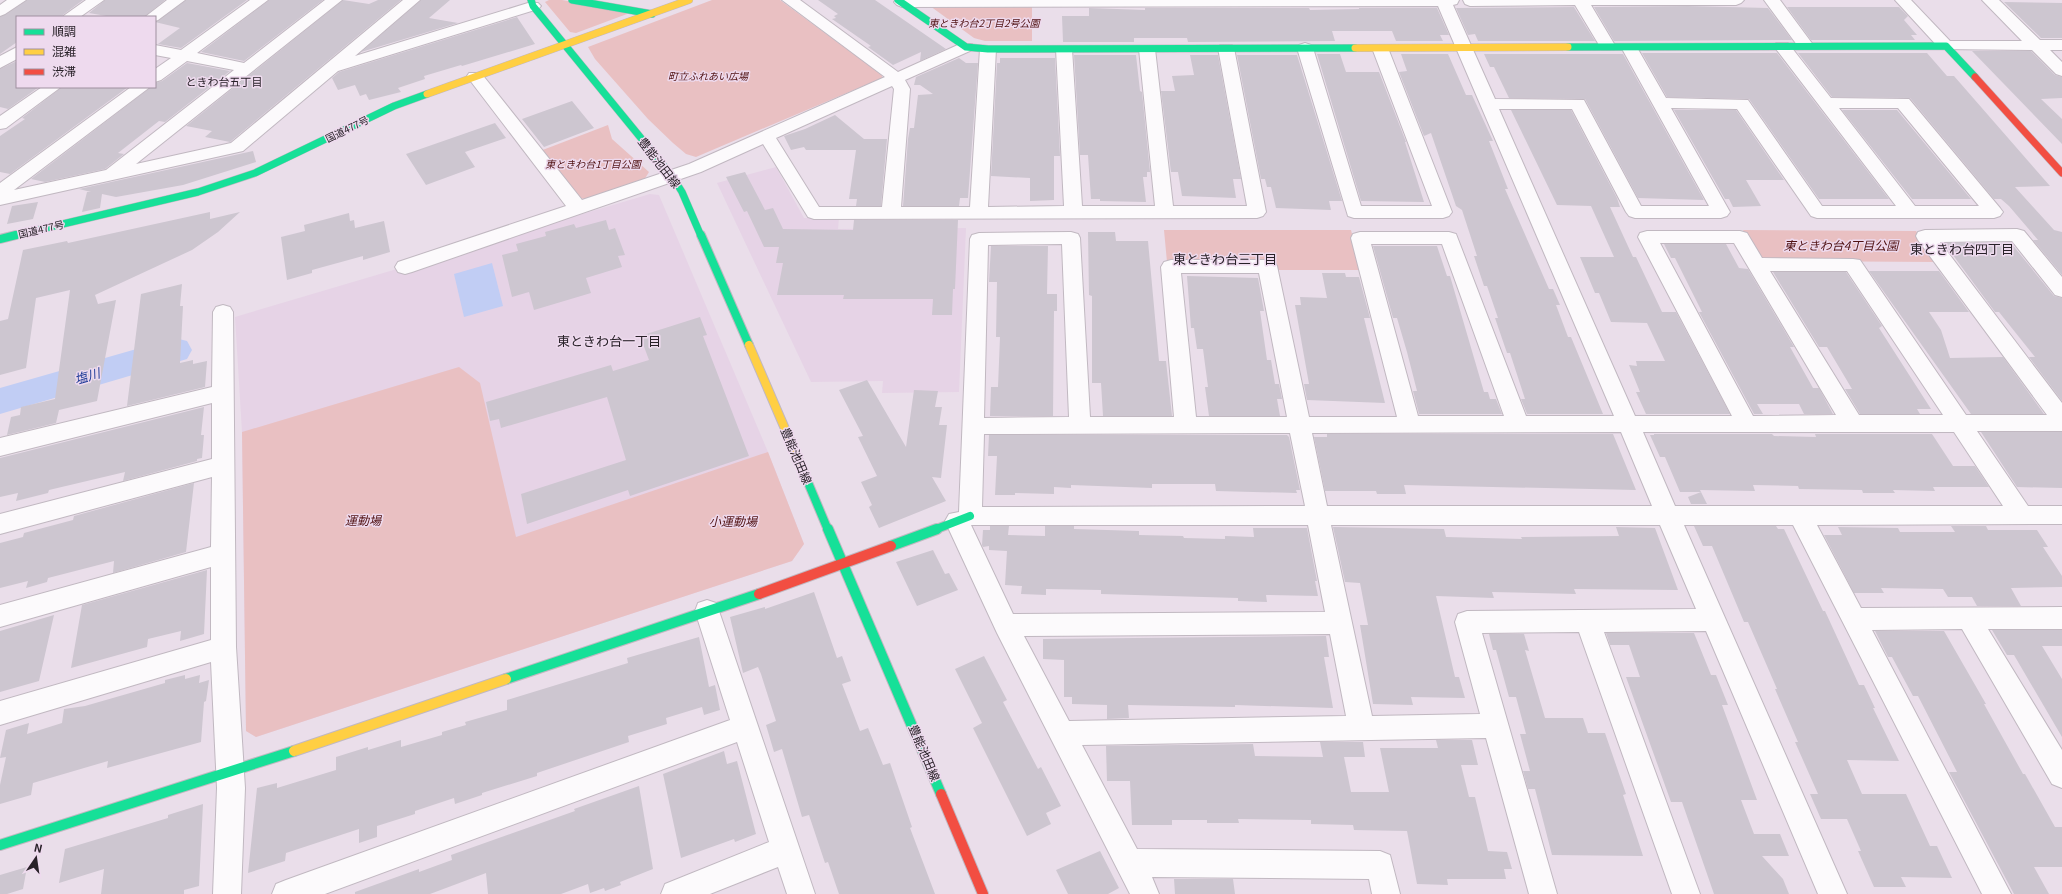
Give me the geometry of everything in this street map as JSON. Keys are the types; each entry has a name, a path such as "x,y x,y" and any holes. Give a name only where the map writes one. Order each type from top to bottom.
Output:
{"main road":[{"path":"572,0 652,14"},
{"name":"国道477号","path":"0,239 198,192 255,172 394,106 689,0"},
{"path":"900,1 966,47 988,49 1946,46 2062,173"},
{"name":"豊能池田線","path":"532,3 672,176 685,199 983,894"},
{"path":"0,845 230,772 843,565 964,518"}],"street":[{"path":"0,11 18,0"},
{"path":"72,16 96,0"},
{"path":"154,16 178,0"},
{"path":"156,76 260,0"},
{"path":"110,175 334,0"},
{"path":"0,199 237,147 412,0"},
{"path":"790,0 896,78 902,89 891,213"},
{"path":"1479,0 1736,0"},
{"path":"1580,0 1608,47"},
{"path":"1772,0 1806,46"},
{"path":"1903,0 1946,46 2062,45"},
{"path":"1990,0 2062,72"},
{"path":"900,1 1446,1 1464,48 1833,894"},
{"path":"330,69 532,3"},
{"path":"1782,46 1910,212"},
{"path":"404,267 672,176 966,47"},
{"path":"1489,104 1578,104 1635,212 1721,212 1628,47"},
{"path":"766,136 814,213 1257,212 1226,48"},
{"path":"1304,48 1354,212 1443,212 1380,48"},
{"path":"979,213 988,49"},
{"path":"1064,49 1072,213"},
{"path":"1147,49 1165,212"},
{"path":"156,50 247,68"},
{"path":"0,63 16,53"},
{"path":"475,76 578,208"},
{"path":"0,124 52,88"},
{"path":"0,192 141,88"},
{"path":"1660,103 1742,104 1817,212 1994,212 1903,103 1826,103"},
{"path":"2062,290 2017,236 1925,236 2062,419"},
{"path":"1747,424 1647,237 1740,237 1852,423"},
{"path":"1080,425 1071,238 979,239 973,426 964,518 1006,625 1145,894"},
{"path":"1410,425 1360,238 1449,238 1518,424"},
{"path":"1756,264 1853,265 2022,515"},
{"path":"1186,425 1171,267 1267,266 1361,727"},
{"path":"224,312 223,647 230,772 227,894"},
{"path":"0,447 223,392"},
{"path":"973,426 2062,423"},
{"path":"0,524 223,465"},
{"path":"964,518 1318,515 2062,515"},
{"path":"1800,515 1997,894"},
{"path":"0,616 223,554"},
{"path":"707,611 801,894"},
{"path":"1854,619 2062,618"},
{"path":"1969,619 2062,775"},
{"path":"1543,894 1467,622 1714,620"},
{"path":"1588,621 1686,894"},
{"path":"1006,625 1340,623"},
{"path":"0,713 223,647"},
{"path":"286,894 746,726"},
{"path":"1062,733 1496,726"},
{"path":"674,894 786,849"},
{"path":"1129,863 1380,865 1386,894"}],"shaded area":[{"path":"776,167 804,218 839,218 838,229 966,228 959,392 882,393 883,381 811,382 717,183"},
{"path":"650,194 659,195 768,452 804,544 792,561 256,737 246,731 242,432 235,317"}],"green space":[{"path":"549,0 562,0 625,11 627,14 576,33 570,32 545,2"},
{"name":"町立ふれあい広場","path":"712,0 780,0 882,75 882,78 696,157 686,154 648,119 595,59 588,47"},
{"name":"東ときわ台2丁目2号公園","path":"930,6 1032,6 1032,41 985,41 974,38"},
{"name":"東ときわ台1丁目公園","path":"608,125 612,139 649,172 644,180 585,199 575,197 540,151"},
{"path":"1164,230 1351,230 1361,270 1276,270 1167,262"},
{"name":"東ときわ台4丁目公園","path":"1743,230 1916,231 1938,262 1768,261 1757,255"},
{"path":"459,367 480,383 516,537 768,452 804,544 792,561 256,737 246,731 242,432"}],"water":[{"path":"492,263 503,306 464,317 454,274"}],"building":[{"path":"27,0 83,0 61,16 16,16 16,43 0,54 0,17"},
{"path":"105,0 165,0 145,16 106,16 89,13"},
{"path":"186,0 247,0 181,48 158,44 180,28 156,21"},
{"path":"269,0 323,0 244,61 201,52"},
{"path":"343,0 369,4 378,0 401,0 230,142 205,137 212,131 186,126"},
{"path":"421,0 450,0 429,18 458,23 361,52"},
{"path":"818,0 875,0 946,49 920,61 921,52 893,65 868,47 871,46 832,19 836,18 834,16 838,14"},
{"path":"2004,2 2062,3 2062,38 2041,38"},
{"path":"1688,6 1768,8 1792,40 1614,41 1594,7"},
{"path":"1574,7 1595,41 1478,41 1475,34 1468,35 1456,8"},
{"path":"1787,7 1899,7 1908,16 1904,20 1917,35 1911,35 1915,40 1811,40"},
{"path":"1089,8 1145,10 1145,8 1309,8 1310,10 1359,8 1437,8 1449,35 1440,35 1443,41 1396,41 1392,31 1332,31 1335,41 1188,42 1187,38 1134,38 1134,42 1063,42 1062,16 1089,16"},
{"path":"517,17 535,44 424,76 425,79 398,88 401,92 369,100 366,94 360,96 355,85 338,90 332,78 339,72"},
{"path":"1972,51 2031,51 2055,75 2062,77 2062,98 2041,99 2062,119 2062,144"},
{"path":"1642,53 1777,53 1889,199 1819,199 1749,99 1667,97"},
{"path":"1798,53 1927,53 1947,76 1954,76 2050,186 2015,187 2054,230 2062,232 2062,275 2033,240 2038,240 2009,206 2001,199 1994,199 1910,98 1832,97"},
{"path":"1317,54 1340,54 1346,72 1379,72 1406,142 1424,202 1361,201"},
{"path":"1401,54 1448,54 1466,95 1472,95 1493,141 1489,141 1508,189 1505,189 1549,289 1553,289 1560,305 1556,305 1568,337 1571,337 1603,414 1527,414 1521,399 1525,399 1510,353 1507,353 1495,318 1498,318 1487,286 1484,286 1474,256 1477,256 1462,210 1456,206 1431,133 1424,136 1399,72 1407,71"},
{"path":"1484,54 1623,54 1704,200 1638,198 1585,99 1509,98 1494,67 1490,67"},
{"path":"1074,55 1136,55 1140,91 1142,92 1150,172 1147,172 1147,177 1143,177 1146,202 1100,201 1100,199 1091,199 1088,155 1080,155"},
{"path":"1190,55 1218,55 1241,179 1233,179 1236,198 1182,196 1178,172 1171,172 1161,91 1175,91 1172,76 1194,75"},
{"path":"1237,55 1297,55 1342,201 1329,201 1331,210 1276,208 1271,187 1267,187 1265,179 1261,179"},
{"path":"959,58 966,63 978,63 968,198 960,198 959,206 903,206 908,139 910,128 914,128 918,95 933,94 920,85 914,85 916,77"},
{"path":"1000,58 1055,58 1060,156 1054,156 1054,200 1030,201 1030,178 991,176 997,63 1000,63"},
{"path":"16,61 16,88 38,88 8,109 0,107 0,69"},
{"path":"187,63 230,71 165,122 159,121 118,153 124,154 105,169 45,182 31,179 150,88 156,88 156,83 162,81"},
{"path":"61,88 127,88 10,174 0,172 0,136 25,119 22,118"},
{"path":"572,101 594,128 544,147 522,119"},
{"path":"1511,110 1571,110 1617,198 1620,207 1610,207 1633,257 1636,257 1662,312 1676,312 1730,414 1646,414 1636,392 1640,392 1629,365 1637,366 1636,361 1665,361 1647,323 1611,322 1599,293 1595,293 1580,257 1614,257 1591,206 1557,205"},
{"path":"1674,110 1736,110 1784,180 1746,180 1761,206 1733,207 1729,199 1725,199"},
{"path":"1842,110 1897,110 1971,199 1912,199"},
{"path":"835,115 864,139 887,139 881,206 856,206 857,199 849,199 856,150 806,150 804,147 791,150 784,136 805,129"},
{"path":"495,123 506,138 465,152 475,167 426,185 406,154"},
{"path":"253,151 256,162 183,185 116,197 102,194 100,208 82,212 87,192 91,192 79,189"},
{"path":"745,172 765,210 773,208 783,229 853,230 854,220 958,220 955,289 953,289 952,315 932,315 933,299 843,299 844,295 777,295 783,263 776,263 779,247 764,247 747,211 744,212 726,177"},
{"path":"38,202 33,219 7,224 12,206"},
{"path":"210,212 210,219 240,212 218,232 192,250 95,295 98,304 116,300 97,401 59,410 56,423 7,435 11,417 20,415 21,407 55,399 70,290 36,298 26,368 0,375 0,321 8,319 23,250 67,241 68,243"},
{"path":"349,213 350,221 354,220 355,228 384,221 390,252 363,260 363,256 312,270 312,273 287,280 281,237 305,231 304,225"},
{"path":"606,220 609,230 615,228 625,255 618,256 622,267 586,278 591,293 534,310 529,292 512,297 502,255 518,251 516,244 546,236 545,232 574,224 576,228"},
{"path":"1088,232 1115,232 1116,241 1148,241 1159,361 1166,361 1172,416 1103,416 1101,383 1092,383 1092,296 1089,295"},
{"path":"1944,243 2011,243 2054,296 2062,298 2062,401 2029,357 2035,357 1999,312 1995,312"},
{"path":"1664,244 1726,244 1739,268 1748,269 1794,347 1790,347 1813,388 1819,388 1833,414 1804,414 1799,404 1757,404 1763,414 1754,414 1699,312 1702,312 1675,258 1671,258"},
{"path":"991,246 1048,246 1047,294 1057,294 1057,311 1054,311 1053,416 990,416 991,387 998,387 1000,337 996,337 997,282 989,282"},
{"path":"1373,246 1437,246 1447,276 1450,276 1484,392 1488,392 1490,399 1496,399 1502,414 1419,414 1413,391 1417,391 1407,352 1397,318 1393,318"},
{"path":"1869,271 1939,271 1969,312 1929,312 1941,330 1950,358 2003,357 2044,414 1971,414"},
{"path":"1773,272 1846,272 1882,326 1879,328 1931,409 1917,409 1920,414 1860,414 1845,389 1852,389 1827,347 1819,347"},
{"path":"1322,273 1345,273 1346,277 1359,277 1370,318 1364,318 1385,403 1307,400 1304,384 1309,384 1295,305 1301,305 1300,297 1327,298"},
{"path":"1187,276 1258,278 1264,311 1260,311 1267,360 1271,360 1275,384 1279,384 1282,399 1277,399 1280,416 1209,416 1205,387 1208,387 1203,349 1197,349 1194,328 1191,328"},
{"path":"182,284 180,306 183,306 180,363 193,360 193,364 207,361 205,387 127,406 141,294"},
{"path":"700,317 707,335 703,336 749,456 630,496 628,490 527,524 521,494 626,460 607,397 501,428 499,419 490,421 486,402 611,365 613,371 649,360 640,336"},
{"path":"867,380 906,447 914,390 938,391 935,407 942,407 939,425 947,425 941,478 932,477 946,501 879,528 869,507 872,505 861,482 877,476 858,437 863,436 839,390"},
{"path":"204,407 201,435 204,435 202,458 197,459 197,461 123,481 125,472 49,490 48,493 16,501 18,493 0,497 0,458"},
{"path":"1981,432 2062,432 2062,488 2017,487"},
{"path":"1327,434 1613,434 1636,490 1404,485 1406,494 1377,494 1376,491 1325,491 1314,437 1327,437"},
{"path":"1772,434 1774,436 1816,437 1815,434 1932,434 1953,466 1975,466 1989,487 1933,487 1935,491 1893,490 1895,493 1863,493 1862,490 1799,489 1798,486 1753,485 1755,491 1700,490 1701,492 1680,492 1665,457 1660,457 1650,435"},
{"path":"989,435 1287,435 1289,437 1300,490 1296,490 1297,493 1216,491 1215,484 1152,484 1152,488 1071,485 1071,488 1054,487 1054,494 1015,493 1015,495 995,495 997,456 988,456"},
{"path":"194,483 186,552 113,573 114,561 48,578 47,582 26,588 28,581 0,588 0,543 23,537 24,533 73,520 74,516"},
{"path":"1701,492 1707,504 1691,504 1688,497"},
{"path":"990,526 1009,526 1008,535 1045,536 1045,526 1074,526 1074,529 1139,531 1139,535 1225,539 1225,536 1254,537 1253,528 1307,528 1317,581 1315,581 1318,596 1266,595 1267,602 1238,601 1238,598 1101,594 1101,590 1046,589 1046,595 1021,594 1022,586 1005,585 1007,551 989,550 989,546 983,547 982,545 983,530 990,530"},
{"path":"1694,526 1776,526 1778,529 1784,529 1823,611 1825,611 1859,685 1864,685 1875,708 1873,708 1899,761 1847,760 1862,794 1906,794 1930,846 1937,846 1952,878 1901,877 1906,887 1874,887 1858,851 1861,851 1847,819 1821,819 1810,794 1818,794 1795,742 1798,742 1748,622 1744,622 1712,546 1703,546"},
{"path":"1951,526 1986,526 1988,530 2037,530 2048,547 2043,547 2062,576 2062,587 2011,588 2021,606 1977,606 1972,597 1948,597 1943,589 1881,588 1884,593 1854,593 1824,535 1842,535 1838,527 1898,528 1900,532 1955,532"},
{"path":"1333,527 1444,529 1446,537 1522,539 1521,537 1619,536 1616,527 1655,528 1678,590 1574,589 1576,594 1492,592 1494,598 1436,596 1455,677 1459,677 1465,698 1411,697 1413,705 1373,704 1360,625 1368,625 1360,583 1345,582"},
{"path":"933,550 945,574 949,573 958,590 917,606 896,562"},
{"path":"207,570 204,634 180,641 181,631 148,639 147,647 71,668 82,605"},
{"path":"814,592 837,658 842,656 851,681 842,684 860,731 868,728 883,765 890,763 912,827 910,828 935,894 839,894 828,862 825,863 809,815 802,817 782,749 774,752 766,725 776,721 761,674 758,667 743,673 730,617 765,607 765,609"},
{"path":"54,615 39,681 0,692 0,631"},
{"path":"1992,630 2062,630 2062,646 2042,646 2062,679 2062,737 2014,655 2007,655"},
{"path":"1875,631 1944,631 1986,704 1984,704 2023,774 2025,774 2055,827 2062,827 2062,867 2034,867 2049,894 2014,894 1949,772 1957,772 1918,696 1913,696 1892,657 1888,657"},
{"path":"1606,633 1694,633 1711,675 1716,675 1728,705 1722,705 1757,800 1741,800 1754,834 1780,834 1789,856 1762,856 1783,879 1789,894 1714,894 1682,802 1671,802 1626,677 1640,677 1629,645 1610,645"},
{"path":"1489,634 1524,634 1529,651 1525,650 1545,718 1583,718 1588,733 1605,733 1626,794 1623,795 1643,856 1552,855 1535,789 1528,789 1523,771 1530,771 1520,734 1526,734 1516,697 1509,697 1496,650 1493,650"},
{"path":"1326,636 1329,657 1324,657 1333,708 1235,705 1235,707 1128,705 1129,718 1107,719 1107,705 1072,704 1072,697 1064,697 1064,660 1043,659 1043,639"},
{"path":"699,637 709,687 715,685 720,710 704,715 702,707 666,718 667,724 628,736 629,742 537,773 537,776 482,793 482,795 455,804 454,798 415,811 415,814 377,826 377,837 359,843 359,829 286,853 285,861 248,873 257,788 277,783 277,788 336,770 336,757 368,747 368,750 401,740 401,747 442,735 442,732 466,725 465,722 507,710 507,700 628,663 627,658"},
{"path":"984,656 1007,700 1003,702 1038,769 1041,767 1061,806 1046,813 1051,824 1027,836 973,728 982,723 955,669"},
{"path":"185,675 185,679 200,675 199,683 209,680 206,701 204,702 201,742 107,768 108,761 33,783 31,795 0,804 0,785 6,757 0,758 6,730 29,723 27,734 62,723 64,709 85,706 165,683 165,680"},
{"path":"1436,740 1472,740 1478,765 1461,765 1469,797 1475,797 1488,851 1507,852 1512,869 1504,869 1506,879 1447,879 1448,885 1417,884 1407,831 1354,830 1353,825 1311,824 1311,820 1238,819 1239,823 1207,823 1207,820 1172,820 1172,825 1132,825 1130,781 1107,781 1106,746 1253,744 1255,756 1323,757 1320,742 1363,742 1365,757 1344,757 1351,792 1389,792 1380,748 1438,748"},
{"path":"724,751 727,764 737,761 756,834 735,842 734,839 681,858 663,774"},
{"path":"639,786 653,869 620,882 621,885 605,891 604,888 590,893 588,884 561,894 488,894 486,873 430,894 355,894 355,892 419,869 419,872 452,860 451,855 575,811 574,809"},
{"path":"203,804 199,886 184,890 184,894 101,894 104,869 59,883 65,849 168,818 168,815"},
{"path":"1100,851 1119,888 1108,894 1068,894 1056,870"},
{"path":"27,867 23,889 7,894 0,894 0,875"},
{"path":"1174,879 1233,879 1235,894 1175,894"}],"waterway":[{"name":"塩川","path":"0,401 175,350"}],"traffic: fast":[{"path":"531,0 533,6 672,176 682,192 749,345"},
{"path":"572,0 652,14"},
{"path":"898,0 966,47 988,49 1355,48"},
{"path":"1568,47 1946,46 1975,77"},
{"path":"0,239 198,192 255,173 394,106 427,94"},
{"path":"804,473 941,794"},
{"path":"891,546 970,516"},
{"path":"506,679 759,594"},
{"path":"0,845 294,751"}],"traffic: slow":[{"path":"427,94 689,0"},
{"path":"1355,48 1568,47"},
{"path":"749,345 804,473"},
{"path":"294,751 506,679"}],"traffic: jam":[{"path":"1975,77 2062,173"},
{"path":"759,594 891,546"},
{"path":"941,794 983,894"}],"district":[{"name":"ときわ台五丁目","path":"224,82"},
{"name":"東ときわ台四丁目","path":"1962,249"},
{"name":"東ときわ台三丁目","path":"1225,259"},
{"name":"東ときわ台一丁目","path":"609,341"}],"park label":[{"name":"運動場","path":"363,521"},
{"name":"小運動場","path":"733,522"}]}
